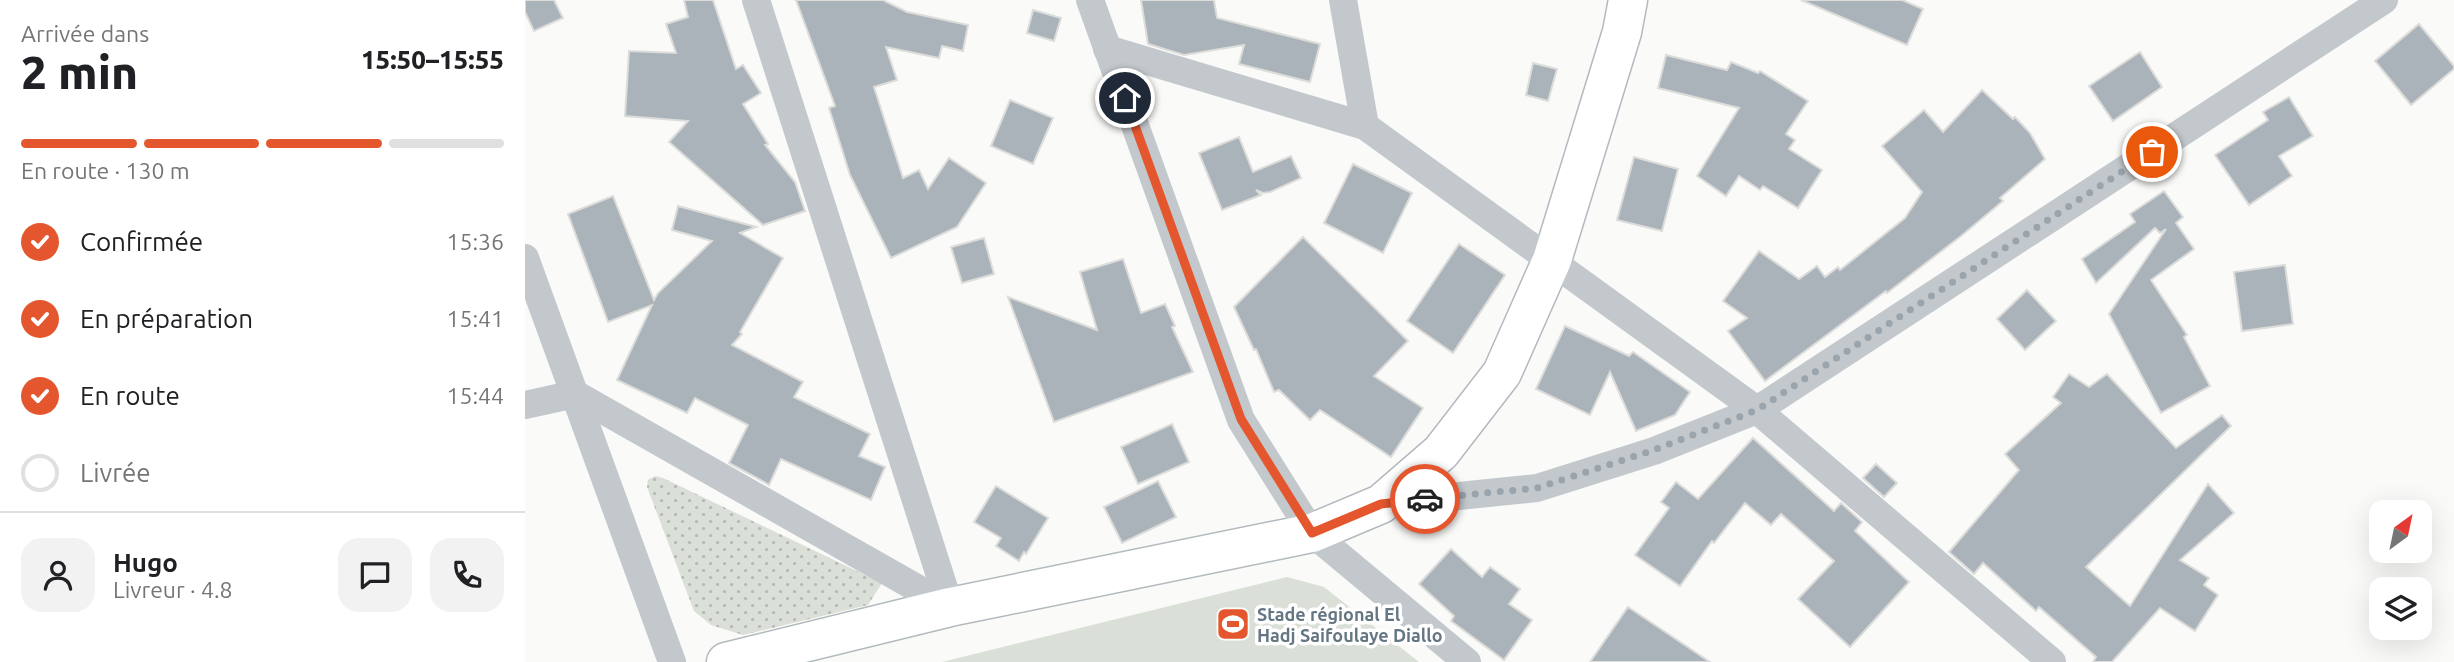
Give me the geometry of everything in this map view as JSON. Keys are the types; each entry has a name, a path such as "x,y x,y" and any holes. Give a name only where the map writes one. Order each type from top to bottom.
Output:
{"street":[{"path":"756,0 950,607"},
{"path":"1090,0 1241,419 1312,533 1467,662"},
{"path":"1343,0 1364,126"},
{"path":"1381,504 1441,452 1502,373 1552,260 1622,32 1628,0"},
{"path":"726,662 950,607 1312,533 1381,504 1537,488 1654,450 1757,410 2384,0"},
{"path":"1107,48 1364,126 1757,410 2052,662"},
{"path":"525,258 672,662"},
{"path":"525,405 575,394 950,607"}],"shaded area":[{"path":"655,476 882,583 868,605 743,635 711,625 694,611 647,487 648,480"},
{"name":"Stade régional El Hadj Saifoulaye Diallo","path":"1287,577 1324,587 1419,662 942,662"}],"building":[{"path":"525,0 554,0 563,18 534,31 525,12"},
{"path":"684,0 713,0 736,69 743,65 761,93 743,104 768,144 765,145 795,182 805,211 763,225 669,142 688,121 625,116 629,51 676,53 666,24 688,17"},
{"path":"796,0 883,0 907,12 968,25 963,51 942,46 939,58 886,47 897,80 874,87 903,178 919,170 928,189 949,158 986,183 957,227 891,258 850,175 829,108 835,106"},
{"path":"1141,0 1214,0 1217,18 1320,44 1310,82 1239,64 1244,45 1184,55 1148,44"},
{"path":"1801,0 1902,0 1923,9 1907,45"},
{"path":"1033,10 1061,18 1054,41 1027,33"},
{"path":"2419,24 2454,69 2411,105 2375,61"},
{"path":"2140,52 2162,87 2113,121 2089,86"},
{"path":"1666,55 1727,70 1731,62 1758,73 1760,71 1808,101 1786,134 1795,140 1789,149 1822,170 1798,208 1763,186 1760,190 1739,176 1726,196 1697,176 1739,108 1658,88"},
{"path":"1533,63 1557,69 1548,101 1526,95"},
{"path":"1982,90 2030,133 2045,159 2000,198 2003,201 1961,236 1765,381 1728,331 1747,318 1723,301 1759,251 1799,279 1817,266 1825,277 1838,267 1840,270 1905,218 1922,192 1882,146 1924,110 1943,132"},
{"path":"2289,97 2313,136 2279,156 2292,176 2249,205 2215,155 2268,120 2263,112"},
{"path":"1010,100 1053,118 1033,164 991,146"},
{"path":"1239,137 1253,172 1291,156 1301,178 1270,192 1256,190 1261,195 1222,210 1199,153"},
{"path":"1634,157 1678,169 1662,231 1617,220"},
{"path":"1353,164 1412,193 1383,253 1324,223"},
{"path":"2164,191 2183,217 2176,223 2194,249 2151,280 2187,335 2184,337 2210,386 2161,413 2109,314 2166,229 2160,233 2155,228 2096,283 2082,259 2135,222 2130,214"},
{"path":"613,196 654,300 712,241 672,230 678,206 756,227 740,233 783,258 740,332 742,334 732,345 803,382 794,397 870,434 859,456 885,467 871,500 781,459 769,485 729,463 748,425 695,398 687,413 617,380 652,305 608,322 568,214"},
{"path":"1303,237 1408,341 1374,376 1423,408 1391,457 1320,410 1310,420 1279,390 1274,392 1234,307"},
{"path":"984,238 994,274 962,283 951,247"},
{"path":"1459,244 1505,275 1453,353 1407,321"},
{"path":"1123,259 1141,313 1165,304 1175,326 1172,327 1193,372 1054,422 1008,297 1097,330 1080,272"},
{"path":"2285,265 2293,324 2242,331 2234,272"},
{"path":"2027,290 2056,321 2025,350 1997,319"},
{"path":"1565,326 1629,356 1633,352 1690,392 1675,415 1636,431 1610,372 1590,415 1536,389"},
{"path":"2069,374 2089,387 2107,374 2176,448 2222,415 2231,426 2086,567 2130,606 2208,484 2234,513 2180,560 2209,578 2204,585 2218,595 2195,631 2160,608 2112,662 2093,662 2096,657 2039,607 2036,611 1983,563 1974,574 1949,552 2019,470 2005,454 2061,403 2053,397"},
{"path":"1172,424 1189,462 1138,484 1121,447"},
{"path":"1753,438 1834,511 1841,503 1862,522 1855,531 1909,582 1850,647 1798,599 1834,561 1781,514 1771,525 1745,503 1714,543 1712,541 1680,586 1635,555 1669,508 1661,502 1676,482 1698,499"},
{"path":"1876,464 1897,483 1884,497 1863,478"},
{"path":"1158,481 1176,517 1122,543 1104,507"},
{"path":"996,486 1048,518 1019,561 996,546 1001,538 974,522"},
{"path":"1451,549 1482,577 1490,567 1520,589 1509,604 1532,620 1504,660 1451,621 1454,616 1419,584"},
{"path":"1628,607 1710,662 1590,662"}],"way so far":[{"path":"1425,499 1537,488 1654,450 1757,410 2152,152"}],"place":[{"name":"Stade régional El Hadj Saifoulaye Diallo","path":"1233,624"}],"route":[{"path":"1125,98 1241,419 1312,533 1381,504 1425,499"}]}
